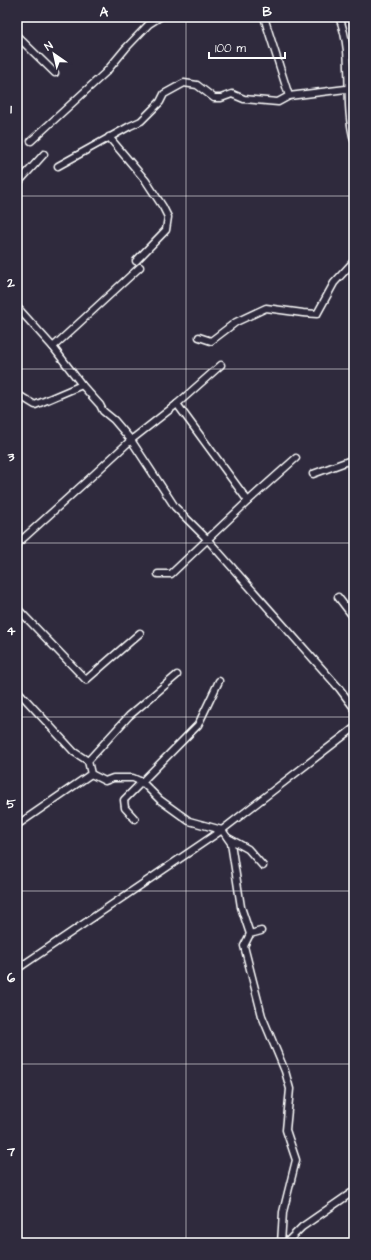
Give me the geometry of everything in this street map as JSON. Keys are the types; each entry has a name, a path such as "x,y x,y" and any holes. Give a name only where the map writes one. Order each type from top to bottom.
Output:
{"street":[{"path":"31,141 106,72 149,24 160,17"},
{"path":"264,17 289,96"},
{"path":"339,17 346,43 351,88 349,114 354,140"},
{"path":"17,36 55,73"},
{"path":"58,166 141,121 160,102 164,94 184,83 197,85 214,98 221,98 232,94 244,99 278,102 289,96 351,88"},
{"path":"109,137 146,181 168,217 166,230 136,261"},
{"path":"17,184 44,154"},
{"path":"199,336 211,341 217,338 236,322 266,308 317,314 334,284 354,261"},
{"path":"53,347 140,267"},
{"path":"17,307 53,347 104,411 131,440 175,507 207,539 339,688 354,708"},
{"path":"17,544 131,440 177,404 221,365"},
{"path":"17,394 35,405 82,385"},
{"path":"177,404 248,502"},
{"path":"158,574 171,574 296,458"},
{"path":"313,474 354,459"},
{"path":"338,597 354,618"},
{"path":"17,608 86,680 140,633"},
{"path":"88,761 129,716 176,675"},
{"path":"135,819 125,808 124,800 198,725 219,681"},
{"path":"17,690 74,752 88,761 91,774"},
{"path":"17,969 222,830 354,728"},
{"path":"91,774 105,781 113,778 133,778 142,782 160,800 190,821 222,830 231,843 241,906 250,934 244,946 262,1016 285,1071 290,1089 286,1130 296,1160 283,1212 281,1243"},
{"path":"17,825 91,774"},
{"path":"227,837 248,849 263,866"},
{"path":"250,934 260,931"},
{"path":"286,1243 302,1227 354,1191"}]}
